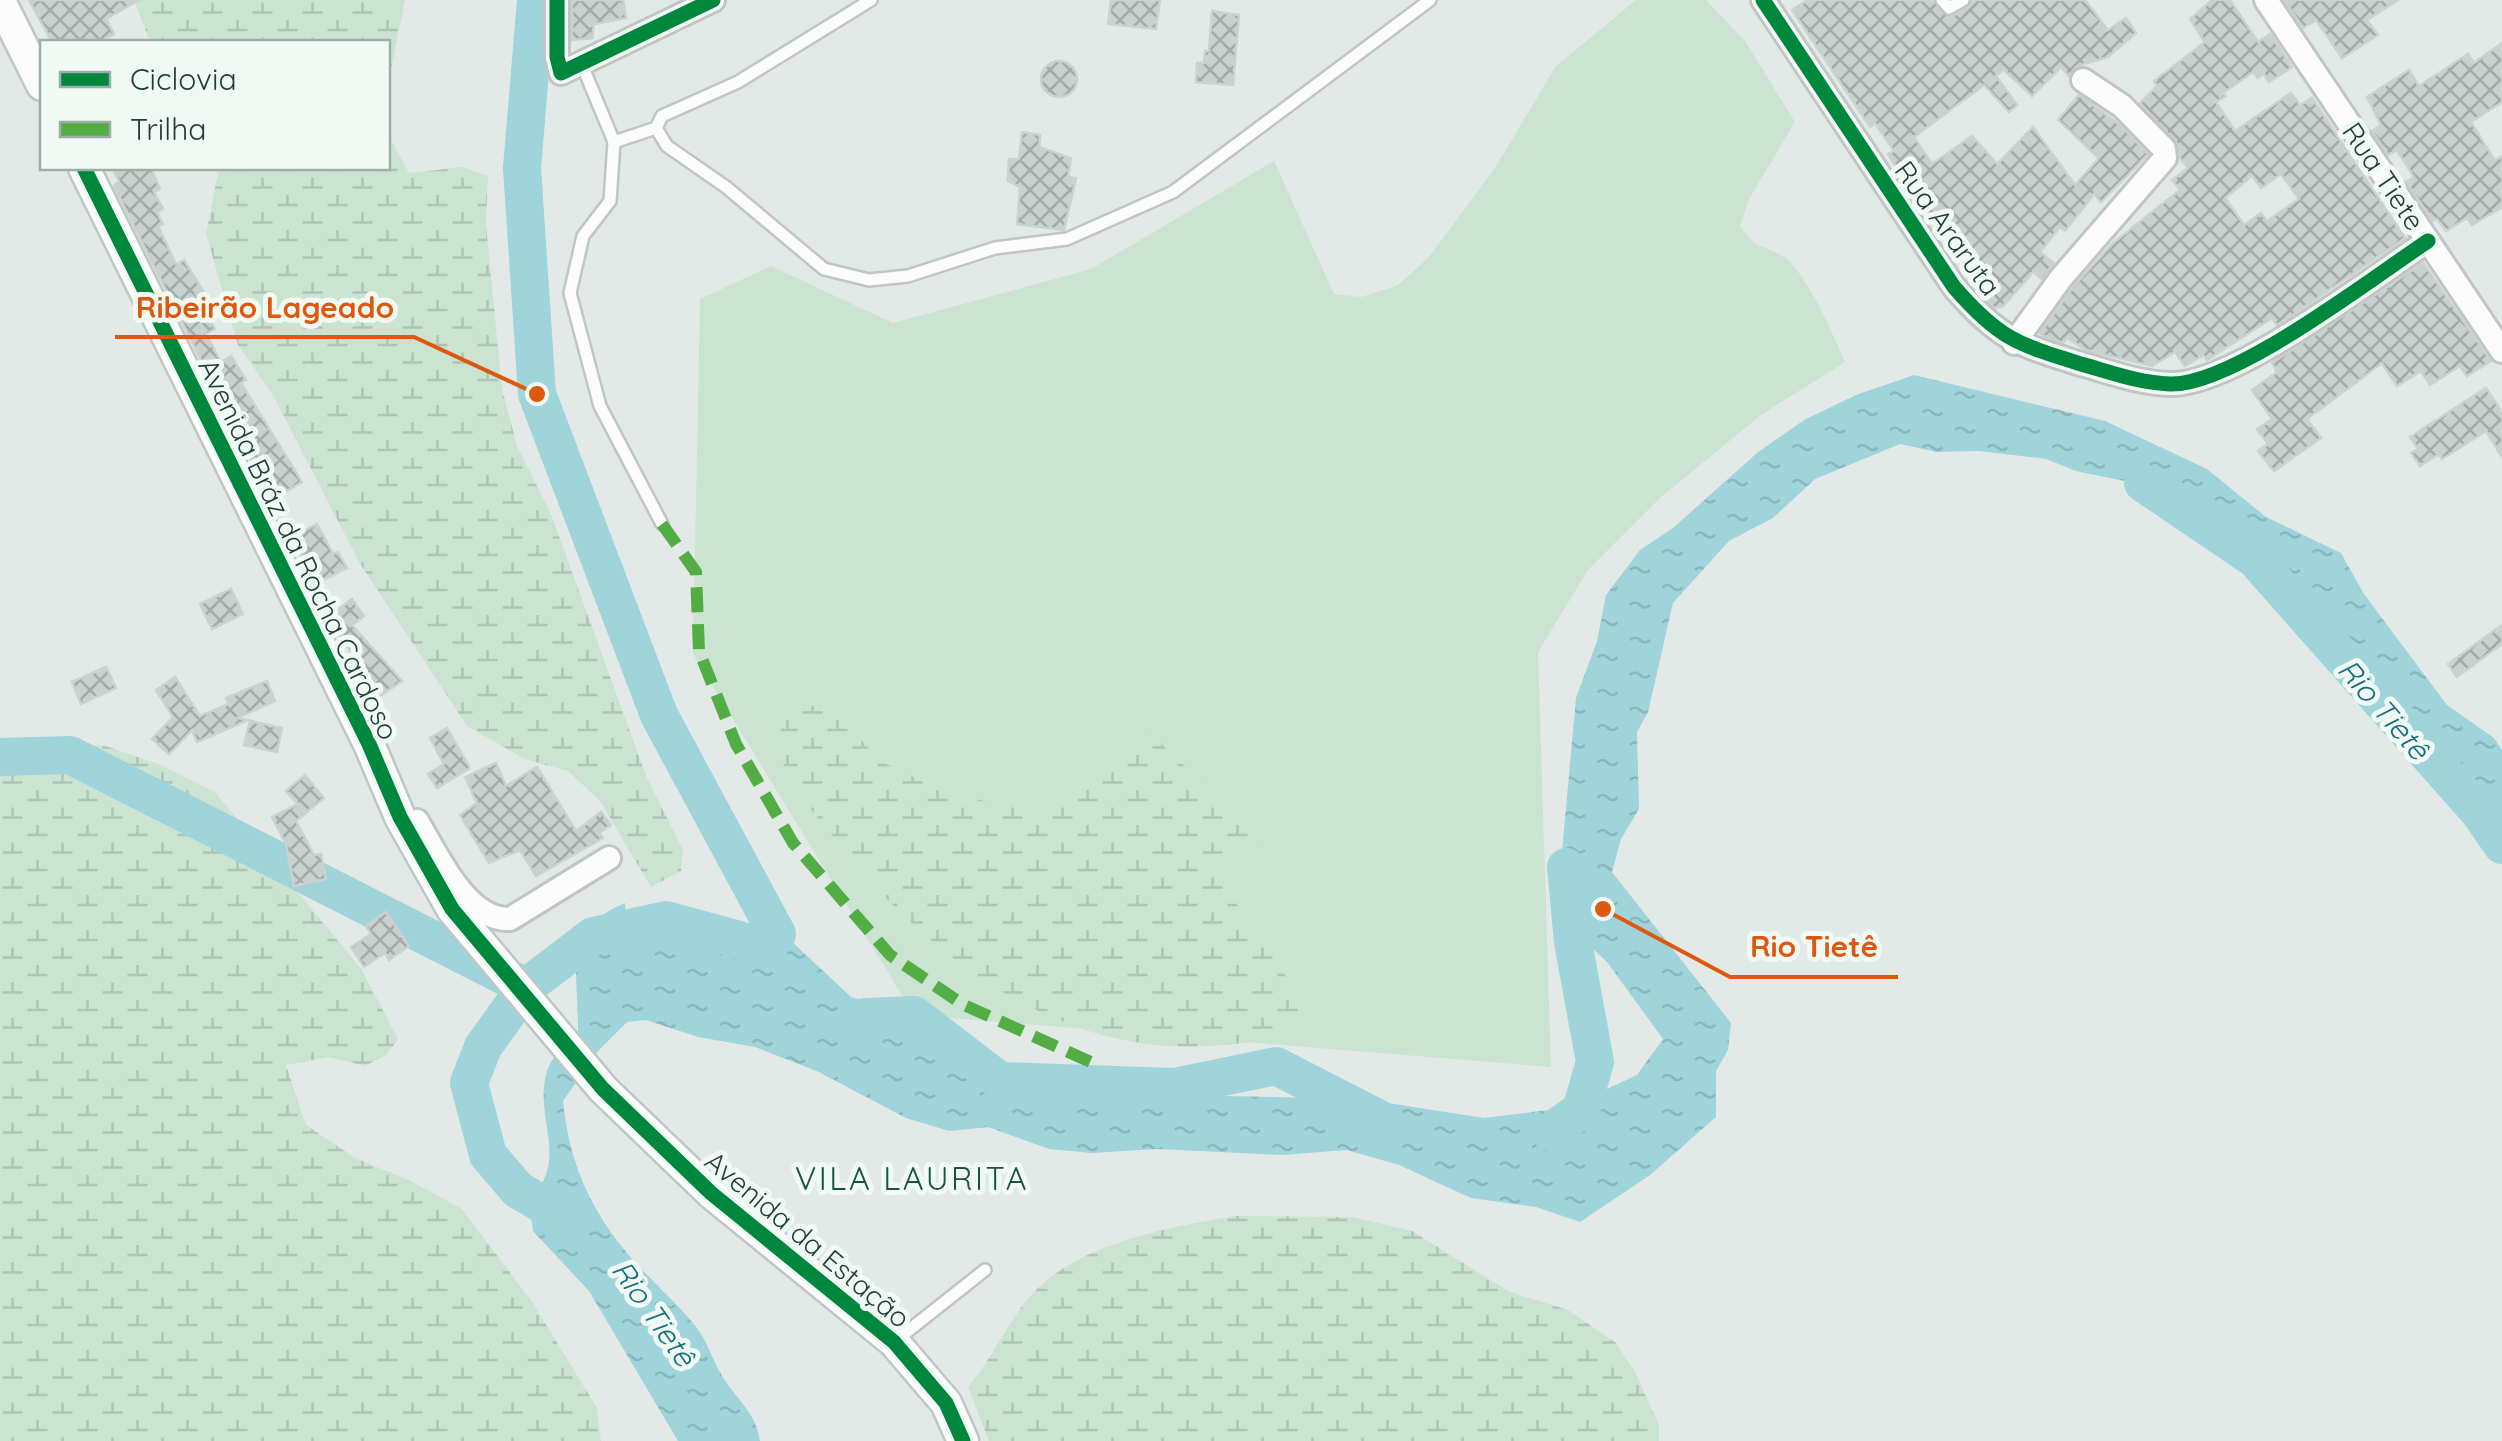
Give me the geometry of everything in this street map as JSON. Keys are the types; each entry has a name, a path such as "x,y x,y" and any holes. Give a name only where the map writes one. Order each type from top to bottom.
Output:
{"street":[{"path":"557,0 556,57 572,69 713,0"},
{"name":"Rua Araruta","path":"1764,0 1954,287 1988,326 2014,343 2137,380 2173,384 2202,379 2270,345 2428,242"},
{"name":"Rua Tiete","path":"2266,0 2502,352"},
{"path":"0,1 40,81"},
{"path":"2014,343 2061,278 2165,158 2164,149 2122,106 2083,80"},
{"name":"Avenida Bráz da Rocha Cardoso","path":"85,170 423,863 482,946 603,1089"},
{"path":"382,775 402,796 475,908 494,920 510,919 609,858"},
{"name":"Avenida da Estação","path":"603,1089 711,1193 894,1342 946,1403 962,1441"}],"lane":[{"path":"614,142 656,128 662,116 738,82 870,0"},
{"path":"656,128 667,146 726,187 824,268 869,280 908,276 995,248 1067,240 1173,192 1430,0"},
{"path":"1942,0 1949,8 1963,0"},
{"path":"572,69 614,142 610,201 583,236 570,292 600,406 662,524"},
{"path":"894,1342 985,1270"}],"green space":[{"path":"134,0 405,0 390,74 390,40 149,40"},
{"path":"1636,0 1706,0 1745,41 1795,122 1749,199 1740,226 1756,244 1792,264 1819,305 1845,362 1761,415 1661,497 1588,570 1538,652 1551,1067 914,1015 693,654 700,299 771,266 893,323 1091,269 1274,161 1334,294 1361,297 1397,286 1429,257 1495,168 1556,66"},
{"path":"390,138 409,173 463,167 488,176 486,225 502,389 517,446 551,514 647,778 683,850 681,871 651,887 600,801 568,771 525,759 467,726 359,562 273,395 238,345 206,234 219,170 390,170"},
{"path":"805,702 842,720 882,762 939,789 999,805 1066,804 1148,731 1264,842 1214,872 1283,970 1304,1024 1282,1034 1245,1042 1152,1045 1097,1034 1045,1014 996,988 906,918 867,878 796,790 783,760 780,714"},
{"path":"46,742 106,746 161,765 215,792 362,970 398,1039 386,1055 365,1066 329,1057 286,1065 306,1125 355,1158 409,1180 462,1209 533,1303 597,1408 601,1441 0,1441 0,755"},
{"path":"1235,1216 1353,1217 1412,1231 1510,1292 1568,1310 1616,1343 1635,1372 1659,1425 1659,1441 989,1441 968,1387 1034,1292 1077,1261 1128,1239"}],"water":[{"name":"Rio Tietê","path":"1914,375 2105,421 2207,469 2266,517 2341,553 2364,594 2447,705 2494,738 2502,750 2502,855 2438,758 2393,710 2368,665 2312,599 2232,529 2174,507 2144,485 2076,471 2046,459 1978,451 1937,452 1900,444 1815,479 1773,518 1729,541 1673,603 1648,712 1637,732 1639,809 1621,839 1612,872 1731,1023 1728,1050 1716,1071 1716,1117 1650,1175 1580,1222 1536,1207 1471,1198 1399,1165 1347,1150 1282,1155 1049,1149 988,1127 949,1131 906,1118 819,1072 755,1047 698,1037 646,1020 627,1022 599,1050 563,1101 575,1160 610,1231 697,1328 722,1375 752,1417 760,1441 678,1441 589,1291 533,1231 529,1200 548,1169 544,1086 548,1068 578,1032 576,972 582,940 590,926 625,903 627,928 696,940 754,923 789,939 851,997 914,1015 958,1060 1037,1092 1362,1099 1484,1118 1566,1108 1637,1075 1663,1039 1607,962 1576,933 1559,884 1576,698 1597,641 1606,595 1640,550 1673,528 1757,453 1804,420 1856,395"}],"building":[{"path":"29,0 139,0 106,19 114,34 102,40 51,40"},
{"path":"572,0 623,0 626,18 594,24 592,38 572,40"},
{"path":"1111,0 1160,0 1156,29 1108,24"},
{"path":"1808,0 1933,0 1949,17 1968,8 1972,0 2085,0 2108,30 2126,18 2136,33 2108,57 2077,66 2069,76 2061,67 2032,96 2003,69 1996,76 2017,105 2009,112 1984,85 1914,137 1932,164 1972,136 1997,164 2033,127 2075,185 2099,158 2058,120 2079,95 2120,125 2148,154 2101,202 2094,194 2065,231 2060,227 2040,252 2054,263 2042,279 2033,272 2003,306 1994,308 1971,280 1979,273 1946,227 1942,230 1914,196 1888,154 1894,151 1875,123 1870,127 1792,10"},
{"path":"2212,0 2230,0 2258,42 2270,34 2292,67 2269,82 2264,74 2258,78 2253,72 2223,93 2226,96 2216,102 2235,131 2291,93 2300,105 2312,98 2405,238 2277,325 2272,318 2207,360 2203,355 2185,366 2175,352 2152,366 2086,350 2067,338 2063,343 2040,333 2073,287 2113,243 2180,190 2172,180 2188,168 2180,158 2179,146 2140,103 2157,86 2154,81 2205,42 2190,19","holes":["2281,174 2299,199 2267,221 2261,213 2244,225 2225,198 2252,176 2261,188"]},
{"path":"2284,0 2398,0 2367,20 2378,35 2342,58 2316,20 2303,28"},
{"path":"1212,11 1239,15 1233,85 1196,82 1197,63 1204,63 1205,51 1209,51"},
{"path":"2502,43 2502,102 2471,122 2495,161 2502,156 2502,207 2472,225 2467,218 2446,231 2437,219 2433,221 2406,182 2414,177 2397,150 2388,155 2372,131 2381,125 2367,97 2409,70 2419,86 2468,54 2474,63"},
{"path":"1059,61 1072,66 1077,79 1072,92 1059,97 1046,92 1041,79 1046,66"},
{"path":"1022,132 1040,135 1039,147 1071,158 1068,177 1076,178 1064,230 1017,224 1020,187 1008,181 1009,159 1019,159"},
{"path":"113,170 152,170 160,189 154,192 163,209 157,212 163,224 158,226 176,264 184,260 203,291 196,294 215,329 206,334 221,362 231,356 246,380 241,383 302,482 271,500 114,186 119,181"},
{"path":"2423,263 2491,361 2467,376 2460,366 2430,385 2421,371 2397,386 2382,363 2307,419 2321,438 2274,471 2258,451 2268,444 2257,429 2272,419 2252,390 2277,372 2272,363"},
{"path":"2486,388 2502,412 2502,457 2486,431 2442,459 2439,454 2420,466 2411,453 2418,449 2410,437"},
{"path":"317,524 333,554 338,552 347,568 315,584 292,537"},
{"path":"231,589 243,614 212,629 200,604"},
{"path":"352,599 364,616 352,625 402,681 380,696 350,658 353,655 327,618"},
{"path":"2502,625 2502,644 2457,677 2448,664"},
{"path":"106,667 116,688 81,704 72,682"},
{"path":"175,677 200,716 229,704 226,698 267,681 275,701 237,718 248,720 197,742 192,730 169,754 152,739 173,717 156,690"},
{"path":"250,721 282,728 277,752 244,745"},
{"path":"447,728 470,768 437,788 428,774 444,764 430,738"},
{"path":"496,763 506,786 537,767 576,831 601,812 611,825 599,833 603,838 536,876 520,850 489,863 460,815 477,803 465,777"},
{"path":"305,775 324,798 296,821 314,855 321,854 326,879 294,886 286,844 272,817 298,804 286,791"},
{"path":"386,912 409,946 389,960 385,953 364,967 351,947 371,934 366,926"}],"waterway":[{"path":"536,0 522,168 537,394 659,715 777,934"},
{"name":"Rio Tietê","path":"2143,483 2255,559 2480,813 2502,845"},
{"path":"0,757 70,755 522,985"},
{"name":"Rio Tietê","path":"1550,1132 1581,1110 1595,1062 1573,942 1566,867"},
{"name":"Rio Tietê","path":"574,1222 518,1190 488,1155 469,1083 483,1047 526,987 593,936 666,920 769,948"},
{"name":"Rio Tietê","path":"865,1017 914,1015 1000,1081 1174,1087 1276,1066 1387,1123"}],"marked path":[{"path":"662,524 696,572 699,651 736,744 793,843 890,955 962,1004 1093,1063"}],"cycle path":[{"path":"557,0 557,57 561,73 713,0"},
{"path":"1763,0 1954,287 1997,329 2040,351 2147,382 2197,380 2229,368 2302,327 2428,241"},
{"path":"85,170 369,744 400,817 452,909 603,1089 711,1193 894,1342 946,1403 963,1441"}],"place":[{"name":"Ribeirão Lageado","path":"537,394"},
{"name":"Rio Tietê","path":"1603,909"}],"district":[{"name":"VILA LAURITA","path":"912,1178"}]}
